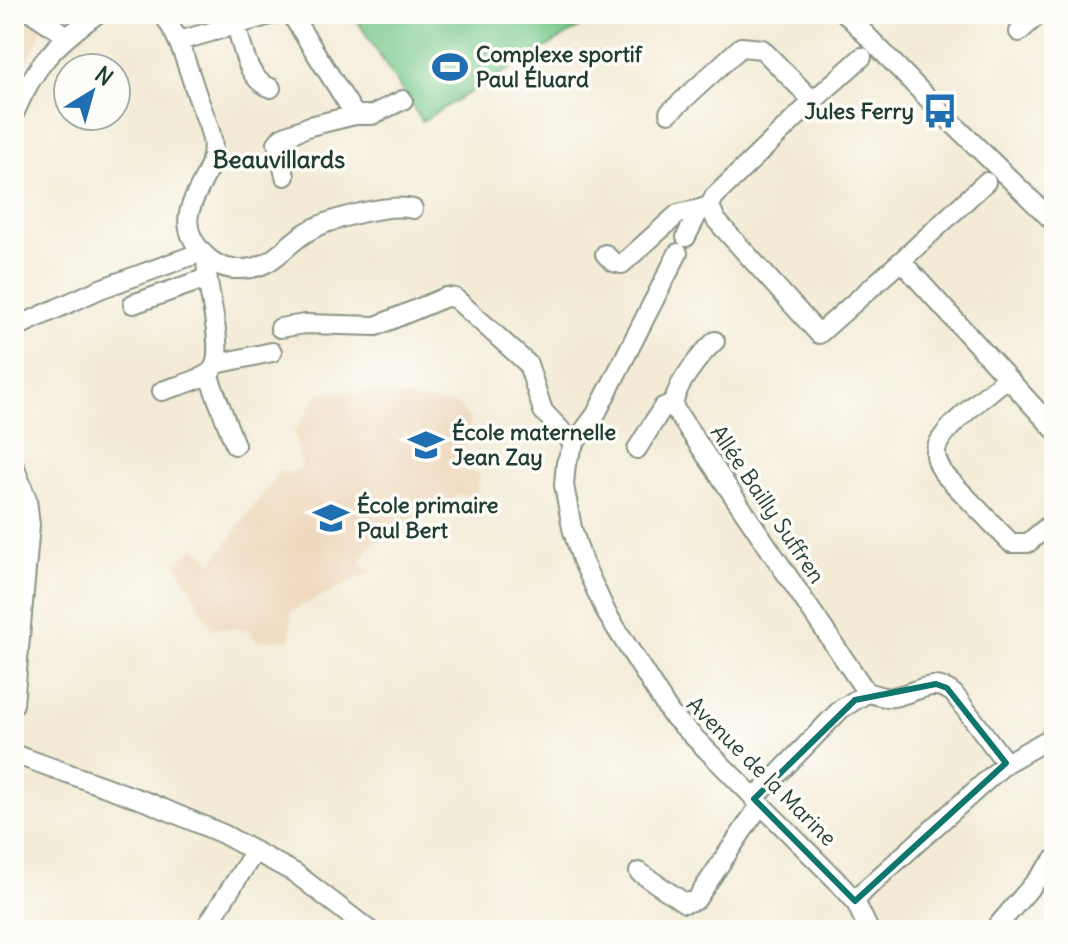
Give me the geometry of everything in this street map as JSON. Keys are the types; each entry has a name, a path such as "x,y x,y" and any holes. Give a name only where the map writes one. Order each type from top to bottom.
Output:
{"street":[{"path":"34,14 67,36"},
{"path":"14,114 26,85 47,54 97,14"},
{"path":"163,14 179,41 212,138 210,166 189,209 187,220 190,234 204,254 227,268 254,268 269,263 303,234 327,222 396,207 413,209"},
{"path":"179,41 274,14"},
{"path":"291,14 355,115"},
{"path":"846,14 1054,222"},
{"path":"1019,32 1039,14"},
{"path":"236,25 251,72 263,85 271,88"},
{"path":"669,113 741,47 762,49 813,101"},
{"path":"605,254 613,262 622,264 678,214 705,207 862,57"},
{"path":"285,176 279,140 310,126 355,115 382,113 403,100"},
{"path":"705,207 819,334 986,182"},
{"name":"Avenue de la Marine","path":"705,207 682,245 596,414 574,444 563,473 572,528 582,560 607,614 670,713 855,901 869,930"},
{"path":"204,254 217,346 212,369 235,445"},
{"path":"14,328 100,289 204,254"},
{"path":"901,261 1054,429"},
{"path":"133,304 207,278"},
{"path":"280,328 305,324 376,326 446,297 455,298 528,364 543,411 574,444"},
{"path":"637,449 663,407 673,403 695,362 715,341"},
{"path":"162,391 212,369 272,352"},
{"path":"1007,378 944,434 936,450 937,461 944,474 1011,543 1028,543 1054,521"},
{"name":"Allée Bailly Suffren","path":"673,403 867,693"},
{"path":"14,465 27,500 30,525 20,600 14,704"},
{"path":"639,872 685,903 696,900 757,802 841,709 867,693 886,698 936,684 947,688 1006,763"},
{"path":"855,901 1006,763 1054,736"},
{"path":"14,754 150,803 217,831 295,873 369,930"},
{"path":"204,930 255,851"},
{"path":"994,930 1054,860"}],"highlighted area":[{"path":"936,684 947,688 1006,763 855,901 754,799 855,700"}],"shaded area":[{"path":"14,14 21,14 41,26 41,34 14,87"},
{"name":"École primaire Paul Bert","path":"364,392 458,405 471,421 459,469 480,474 477,494 457,495 439,512 428,508 406,528 370,546 361,561 371,572 291,611 291,639 257,641 249,630 211,628 176,562 195,547 212,563 280,470 286,474 302,468 294,432 319,393"}],"green space":[{"name":"Complexe sportif Paul Éluard","path":"353,14 602,14 422,121"}],"place":[{"name":"Complexe sportif Paul Éluard","path":"450,67"},
{"name":"Jules Ferry","path":"940,111"},
{"name":"École maternelle Jean Zay","path":"426,445"},
{"name":"École primaire Paul Bert","path":"331,518"}],"district":[{"name":"Beauvillards","path":"279,159"}]}
